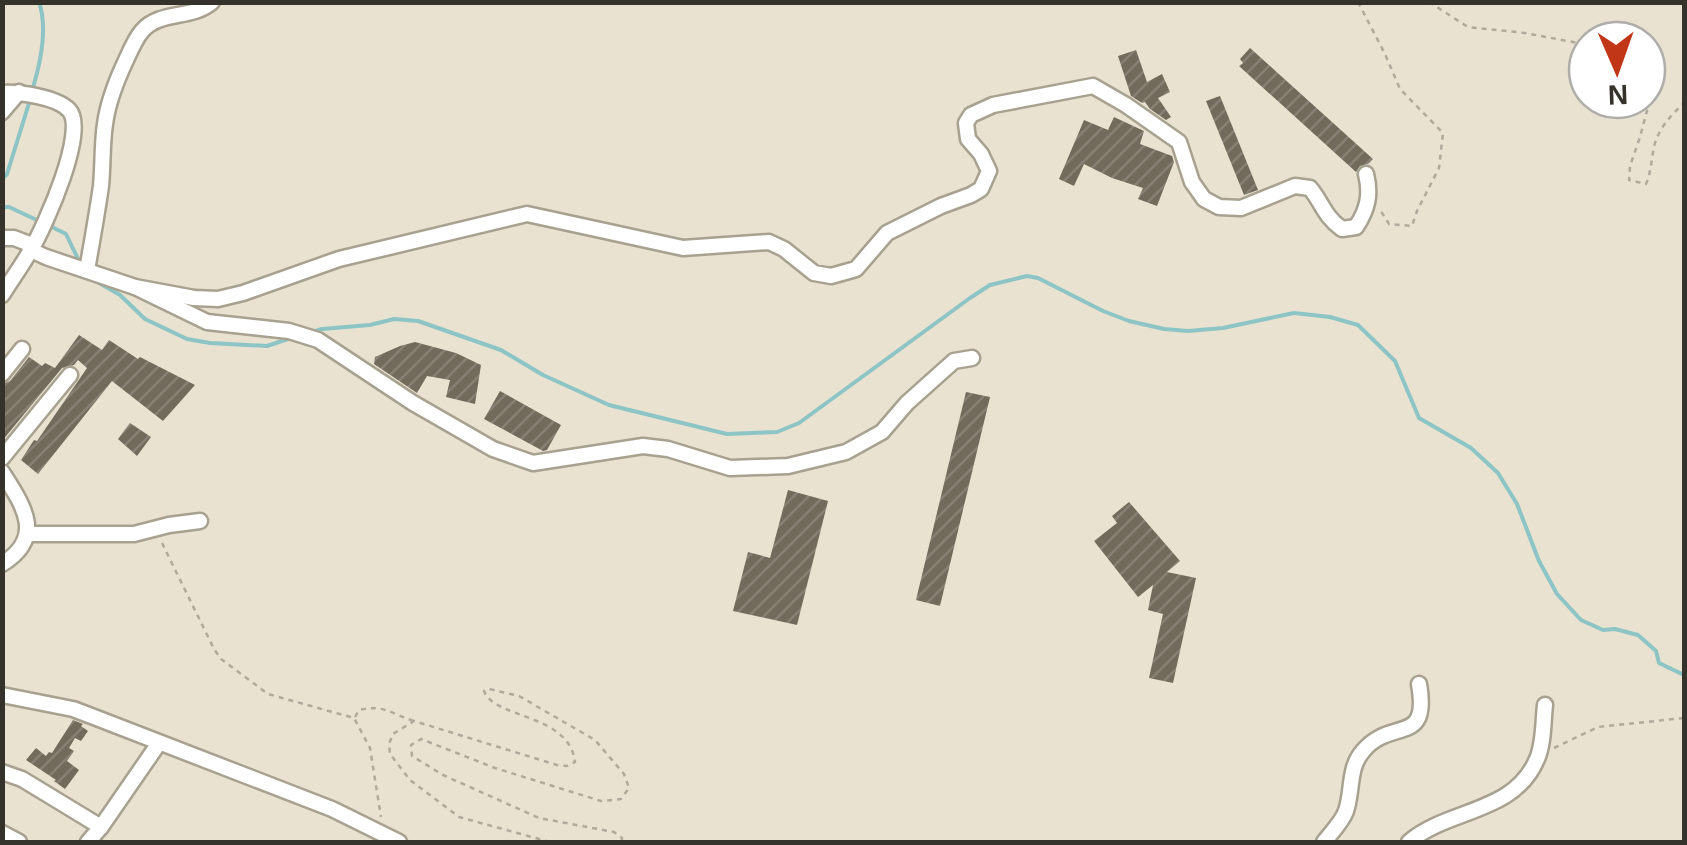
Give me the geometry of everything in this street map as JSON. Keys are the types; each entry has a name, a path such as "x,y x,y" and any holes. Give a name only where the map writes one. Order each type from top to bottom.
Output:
{"street":[{"path":"87,270 101,184 105,124 114,87 127,58 141,32 152,22 164,16 202,10 212,2"},
{"path":"135,287 218,299 340,259 527,214 683,248 769,242 814,273 842,274 856,269 887,233 980,189 989,171 968,139 966,122 971,115 992,105 1093,86 1179,142 1192,182 1204,199 1219,207 1241,208 1294,186 1310,188 1329,220 1342,229 1356,226 1370,194 1366,174"},
{"path":"2,93 20,92 68,108 76,122 55,200 32,250 2,294"},
{"path":"2,112 20,92"},
{"path":"2,238 14,238 46,257 135,287 207,322 290,331 318,340 413,403 493,449 533,463 643,446 668,449 730,468 788,466 826,457 846,452 882,432 944,369 954,361 972,358"},
{"path":"2,374 22,349"},
{"path":"2,458 70,375"},
{"path":"2,472 22,503 28,534 21,550 2,564"},
{"path":"28,534 134,534 200,521"},
{"path":"1324,842 1345,814 1358,757 1371,741 1417,722 1423,706 1420,684"},
{"path":"2,694 73,709 332,809 399,842"},
{"path":"1409,842 1444,821 1492,805 1524,783 1539,756 1545,704"},
{"path":"88,842 159,744"},
{"path":"2,772 22,779 102,827"},
{"path":"2,832 19,842"}],"path":[{"path":"1358,2 1400,89 1443,133 1439,168 1412,226 1389,224 1370,194"},
{"path":"1429,2 1468,27 1567,42"},
{"path":"1644,120 1629,180 1646,184 1656,142 1669,117 1684,104"},
{"path":"156,528 221,659 268,694 354,718 370,748 384,834"},
{"path":"354,718 359,710 384,708 557,765 575,762 574,750 559,732 492,703 484,691 488,688 518,696 596,740 624,774 629,788 622,800 601,802 421,739 411,745 412,756 443,776 540,818 614,832 622,842"},
{"path":"1539,756 1598,727 1684,718"},
{"path":"414,721 393,734 389,744 390,754 410,780 460,817 550,842"}],"building":[{"path":"1250,48 1373,159 1356,172 1239,66"},
{"path":"1136,50 1147,82 1162,74 1170,92 1158,98 1171,117 1166,120 1131,96 1118,56"},
{"path":"1220,96 1258,190 1244,195 1206,101"},
{"path":"1114,117 1144,131 1140,144 1172,156 1174,162 1157,206 1138,199 1143,188 1084,164 1074,186 1059,179 1084,120 1108,130"},
{"path":"79,335 102,350 109,340 138,359 195,385 163,421 112,381 38,474 21,460 87,368 78,360 62,368 2,441 2,384 10,381 29,357 42,366 45,363 55,368"},
{"path":"415,342 456,353 481,365 475,404 446,397 450,380 427,376 417,393 374,364 375,357"},
{"path":"500,391 561,425 547,450 484,419"},
{"path":"966,392 990,397 940,606 916,600"},
{"path":"130,423 151,437 137,456 118,439"},
{"path":"788,490 828,501 797,625 733,611 748,552 770,558"},
{"path":"1129,502 1180,561 1167,572 1196,578 1173,683 1149,678 1163,614 1148,610 1153,585 1138,597 1094,541 1117,523 1112,516"},
{"path":"73,720 88,731 81,741 75,738 69,748 74,751 67,761 79,770 65,789 26,760 36,748 46,756 52,753"}],"waterway":[{"path":"32,91 43,35 39,2"},
{"path":"2,179 7,174 30,100"},
{"path":"2,207 41,222"},
{"path":"50,226 66,234 80,263"},
{"path":"87,276 120,295 145,319 187,339 267,346 291,338"},
{"path":"309,333 394,319 418,321 501,350 543,375 609,405 727,434 777,432 799,423 990,285 1027,276 1103,311 1164,329 1223,328 1294,313 1330,317 1358,325 1395,361 1419,418 1471,448 1498,473 1517,504 1539,561 1557,594 1581,620 1603,630 1638,635 1656,651 1659,663 1684,675"}]}
